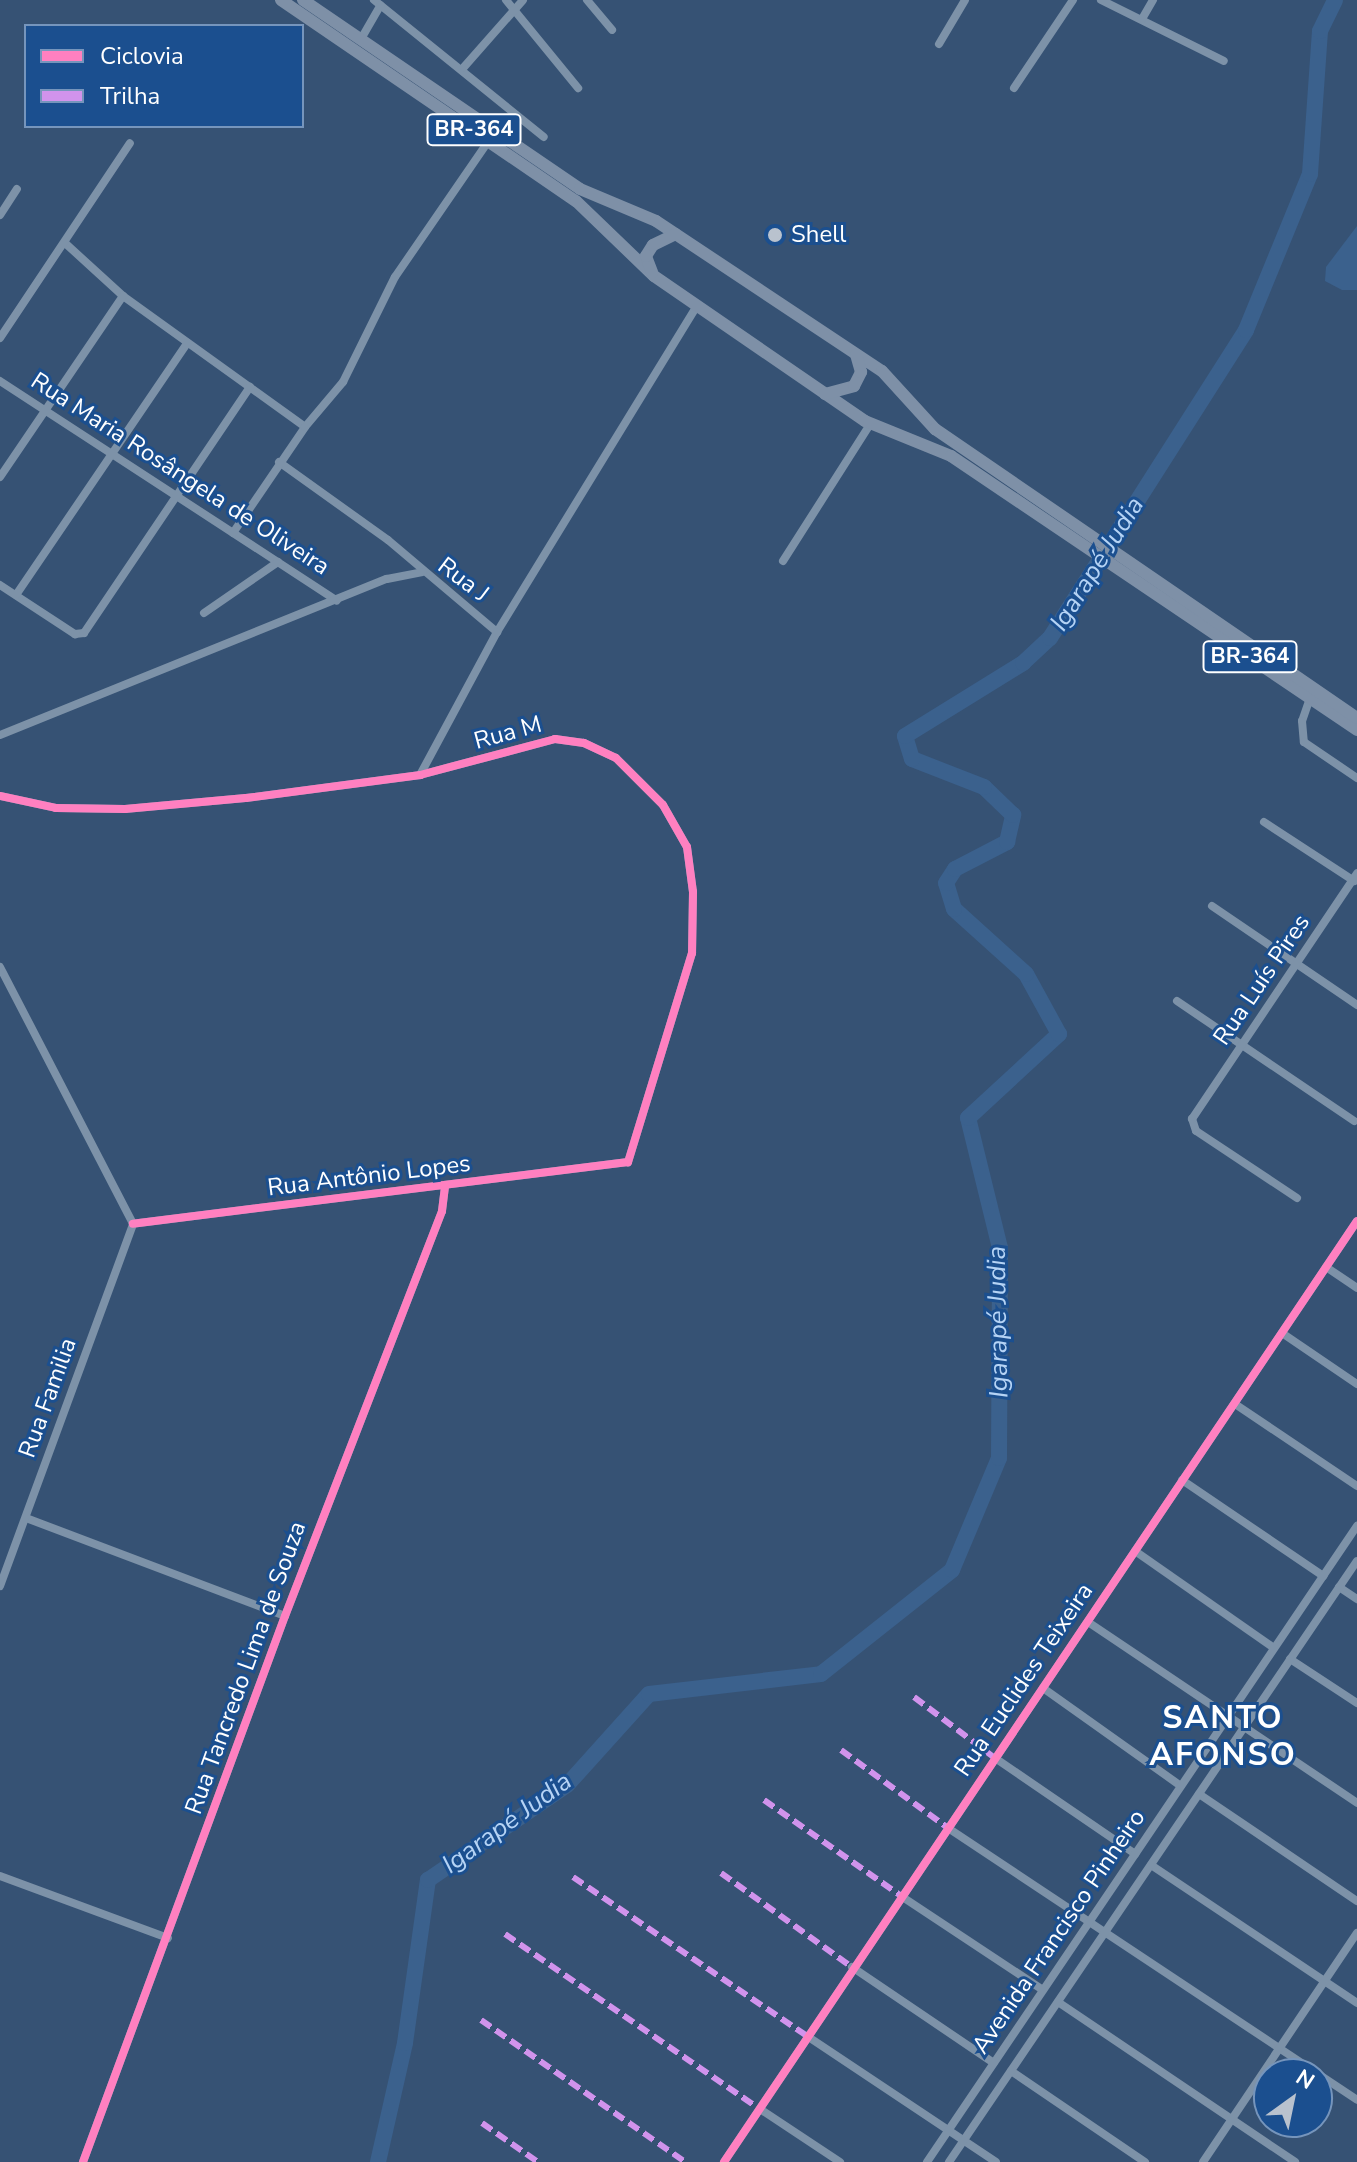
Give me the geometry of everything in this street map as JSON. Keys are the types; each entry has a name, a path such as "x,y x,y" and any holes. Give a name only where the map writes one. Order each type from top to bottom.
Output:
{"highway":[{"name":"BR-364","path":"281,0 576,201 654,276 825,394 871,423 930,444 1040,508"},
{"name":"BR-364","path":"303,0 580,189 676,234 855,353 895,383 935,429 1040,508 1357,718"},
{"path":"654,276 646,256 657,241 676,234"},
{"path":"825,394 854,386 861,372 855,353"},
{"name":"BR-364","path":"1145,578 1357,730"}],"street":[{"path":"506,0 578,88"},
{"path":"464,67 523,0"},
{"path":"587,0 612,30"},
{"path":"939,44 965,0"},
{"path":"1014,88 1073,0"},
{"path":"1101,0 1224,61"},
{"path":"1142,19 1153,0"},
{"path":"361,39 378,2 464,67 544,137"},
{"path":"233,533 279,462 343,382 395,277 489,140"},
{"path":"0,338 130,143"},
{"path":"0,215 17,189"},
{"path":"65,243 123,296 305,427"},
{"path":"0,477 123,296"},
{"name":"Rua J","path":"0,735 387,579 422,572 497,632 697,306"},
{"path":"16,595 187,343"},
{"name":"Rua Maria Rosângela de Oliveira","path":"0,381 337,601"},
{"path":"0,585 79,635 250,387"},
{"path":"783,561 871,423"},
{"path":"279,462 388,540 422,572"},
{"path":"204,613 278,562"},
{"path":"420,775 497,632"},
{"path":"1310,698 1302,721 1304,742 1357,778"},
{"name":"Rua M","path":"0,796 56,808 125,809 420,775 555,739 584,743 616,758 679,826 693,892 692,953 628,1162 610,1166"},
{"path":"1264,822 1355,878"},
{"name":"Rua Luís Pires","path":"1297,1198 1196,1131 1192,1119 1355,878"},
{"path":"1212,906 1357,1005"},
{"path":"0,967 133,1224"},
{"path":"1177,1001 1354,1121"},
{"name":"Rua Antônio Lopes","path":"133,1224 610,1166"},
{"name":"Rua Tancredo Lima de Souza","path":"83,2162 285,1616 442,1211 445,1187"},
{"name":"Rua Euclides Teixeira","path":"724,2162 852,1967 1357,1221"},
{"name":"Rua Familia","path":"0,1586 133,1224"},
{"path":"1326,1267 1357,1288"},
{"path":"1282,1333 1357,1384"},
{"path":"1235,1404 1357,1486"},
{"path":"1182,1480 1323,1576"},
{"path":"26,1518 285,1616"},
{"name":"Avenida Francisco Pinheiro","path":"927,2162 1357,1526"},
{"path":"1135,1551 1274,1648"},
{"name":"Avenida Francisco Pinheiro","path":"949,2162 1357,1561"},
{"path":"1339,1587 1357,1599"},
{"path":"1088,1622 1357,1803"},
{"path":"1290,1659 1357,1703"},
{"path":"1043,1688 1181,1786"},
{"path":"995,1758 1135,1854"},
{"path":"1199,1794 1357,1901"},
{"path":"948,1828 1104,1935 1357,2100"},
{"path":"1151,1865 1357,2003"},
{"path":"0,1876 168,1938"},
{"path":"901,1896 1043,1990"},
{"path":"1203,2162 1357,1933"},
{"path":"852,1967 994,2063"},
{"path":"1058,2002 1295,2162"},
{"path":"807,2036 996,2162"},
{"path":"1011,2071 1145,2162"},
{"path":"760,2109 840,2162"}],"water":[{"path":"1357,226 1357,290 1342,290 1325,281 1326,267"}],"waterway":[{"name":"Igarapé Judia","path":"378,2162 405,2043 428,1880 567,1785 649,1694 821,1674 952,1570 999,1458 1000,1248 968,1118 1059,1034 1026,974 954,909 946,883 955,869 1007,842 1013,815 984,787 912,759 905,736 1023,663 1050,638 1246,330 1310,174 1320,31 1335,0"}],"marked path":[{"path":"914,1697 995,1758"},
{"path":"841,1750 948,1828"},
{"path":"764,1800 901,1896"},
{"path":"721,1873 852,1967"},
{"path":"573,1877 807,2036"},
{"path":"505,1934 760,2109"},
{"path":"481,2020 685,2162"},
{"path":"482,2123 538,2162"}],"cycle path":[{"path":"0,796 56,808 125,809 246,798 420,775 555,739 584,743 616,758 663,805 687,847 693,892 692,953 628,1162 133,1224"},
{"path":"83,2162 285,1616 442,1211 445,1187"},
{"path":"724,2162 1357,1221"}],"place":[{"name":"Shell","path":"775,235"}],"district":[{"name":"SANTO AFONSO","path":"1223,1738"}]}
